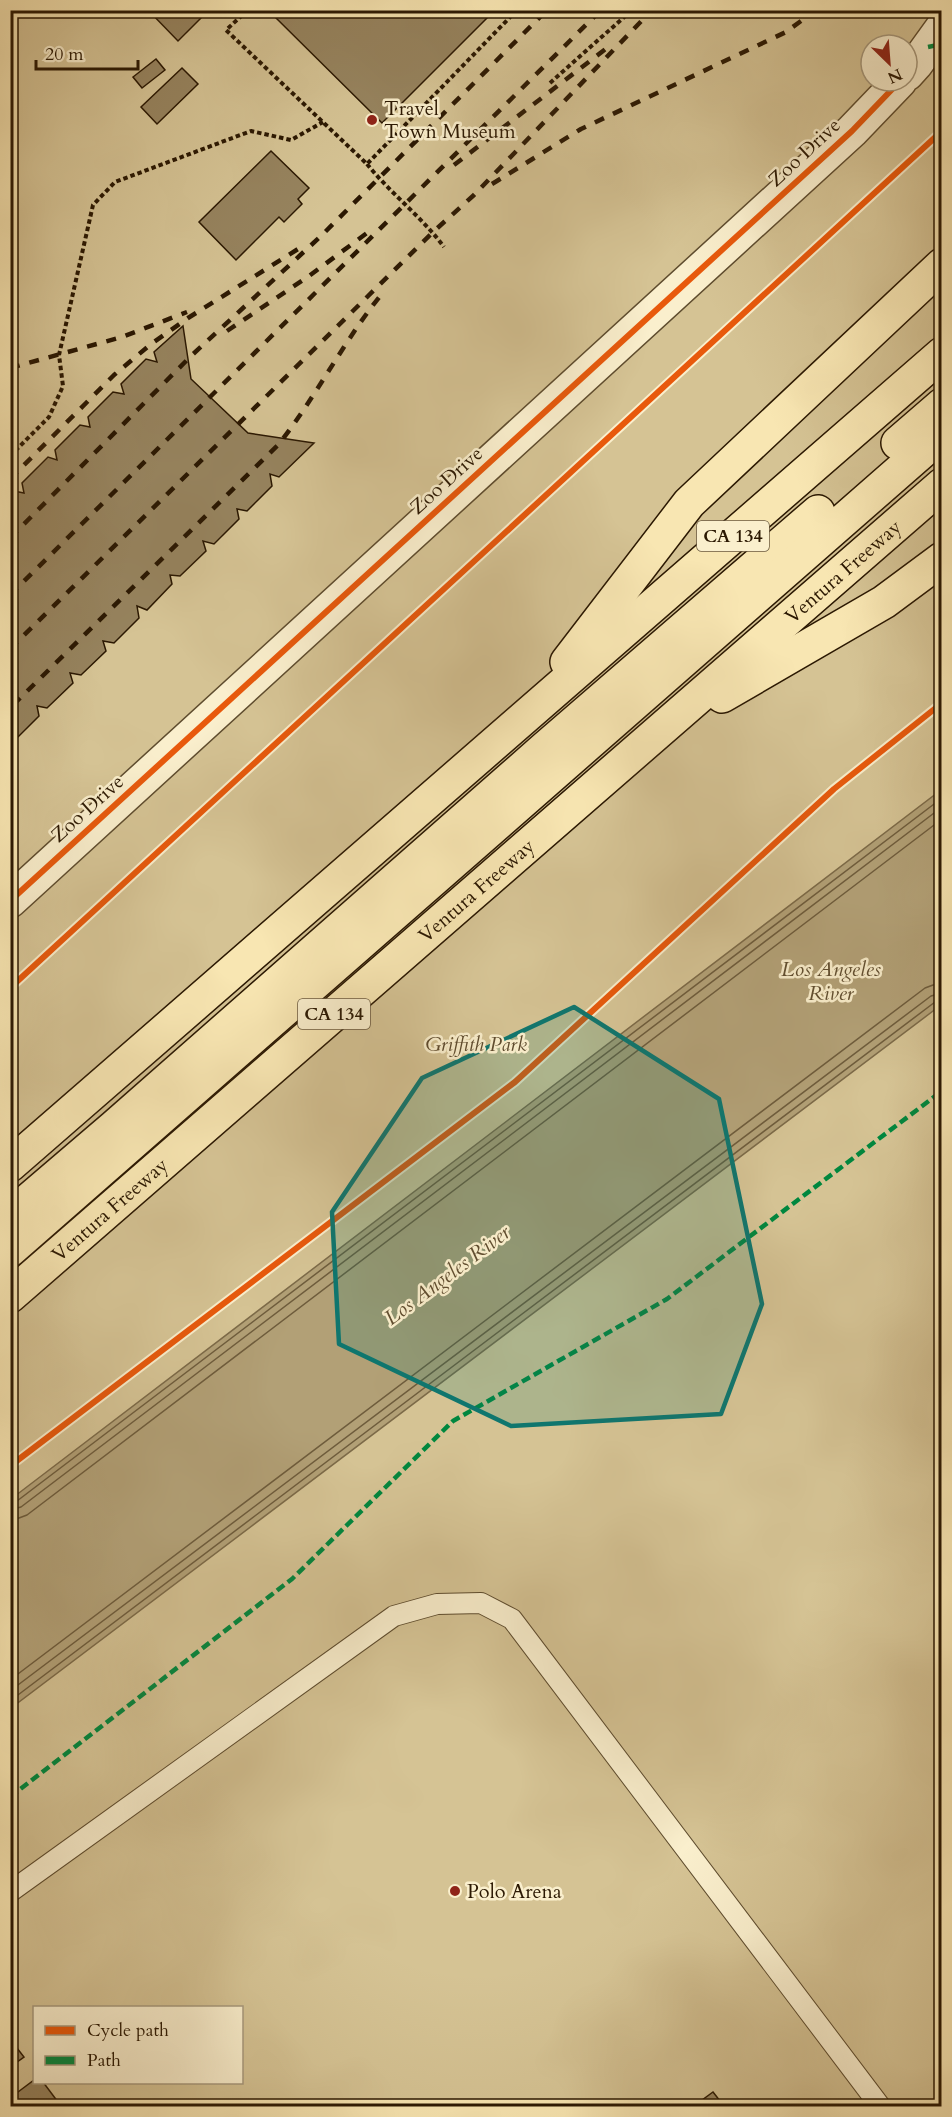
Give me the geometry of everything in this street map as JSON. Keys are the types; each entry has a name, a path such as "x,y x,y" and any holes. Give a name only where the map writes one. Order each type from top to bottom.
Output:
{"highway":[{"path":"525,718 689,502 942,266"},
{"name":"CA 134","path":"10,1165 942,354"},
{"path":"10,1216 942,405"},
{"path":"10,1250 942,434"},
{"name":"Ventura Freeway","path":"10,1296 942,485"},
{"path":"658,732 884,602 942,559"}],"street":[{"path":"919,60 942,28"},
{"name":"Zoo Drive","path":"10,901 852,131 888,93"}],"lane":[{"path":"10,1893 393,1616 437,1604 481,1603 512,1619 880,2106"}],"path":[{"path":"248,10 226,30 367,164 403,205 433,232 444,247"},
{"path":"367,164 517,10"},
{"path":"550,84 632,10"},
{"path":"10,456 49,417 63,386 59,355 93,205 115,182 251,131 291,140 322,122"}],"highlighted area":[{"path":"574,1007 719,1099 762,1304 721,1414 511,1426 339,1344 332,1212 422,1078"}],"green space":[{"name":"Griffith Park","path":"11,11 941,11 941,2106 11,2106"}],"water":[{"name":"Los Angeles River","path":"941,790 941,1005 11,1708 11,1499"}],"building":[{"path":"148,10 209,10 178,41"},
{"name":"Travel Town Museum","path":"276,10 495,10 382,123 272,14"},
{"path":"156,59 165,70 142,88 133,77"},
{"path":"182,68 198,84 157,124 141,107"},
{"path":"271,151 309,188 298,199 302,204 284,222 279,217 236,260 199,222"},
{"path":"183,326 191,379 248,433 314,443 279,477 270,474 272,486 247,511 237,509 239,519 214,544 203,541 206,551 180,576 170,575 172,584 147,610 137,606 139,618 114,643 103,641 106,651 81,675 70,673 73,683 47,708 37,706 39,716 13,742 10,741 10,494 14,491 24,493 22,483 48,457 57,460 55,450 80,425 90,427 88,417 113,392 124,394 121,384 146,359 157,362 154,352"},
{"path":"10,2039 24,2057 10,2067"},
{"path":"33,2081 33,2084 44,2084 61,2106 10,2106 10,2098"},
{"path":"713,2092 724,2106 694,2106"}],"railway":[{"path":"10,538 191,356 321,236 547,10"},
{"path":"10,595 601,10"},
{"path":"10,649 433,232 474,195 652,10"},
{"path":"492,184 581,129 786,32 816,10"},
{"path":"454,165 607,48"},
{"path":"227,331 309,276 367,233"},
{"path":"10,479 114,375 151,344 298,249"},
{"path":"13,705 278,445 385,290"},
{"path":"10,368 122,337 187,312"}],"marked path":[{"path":"928,47 942,44"},
{"path":"10,1797 292,1579 453,1421 667,1299 942,1091"}],"cycle path":[{"path":"10,901 852,131 888,93"},
{"path":"10,988 942,131"},
{"path":"10,1466 515,1082 834,789 942,703"}],"place":[{"name":"Travel Town Museum","path":"372,120"},
{"name":"Polo Arena","path":"455,1891"}]}
